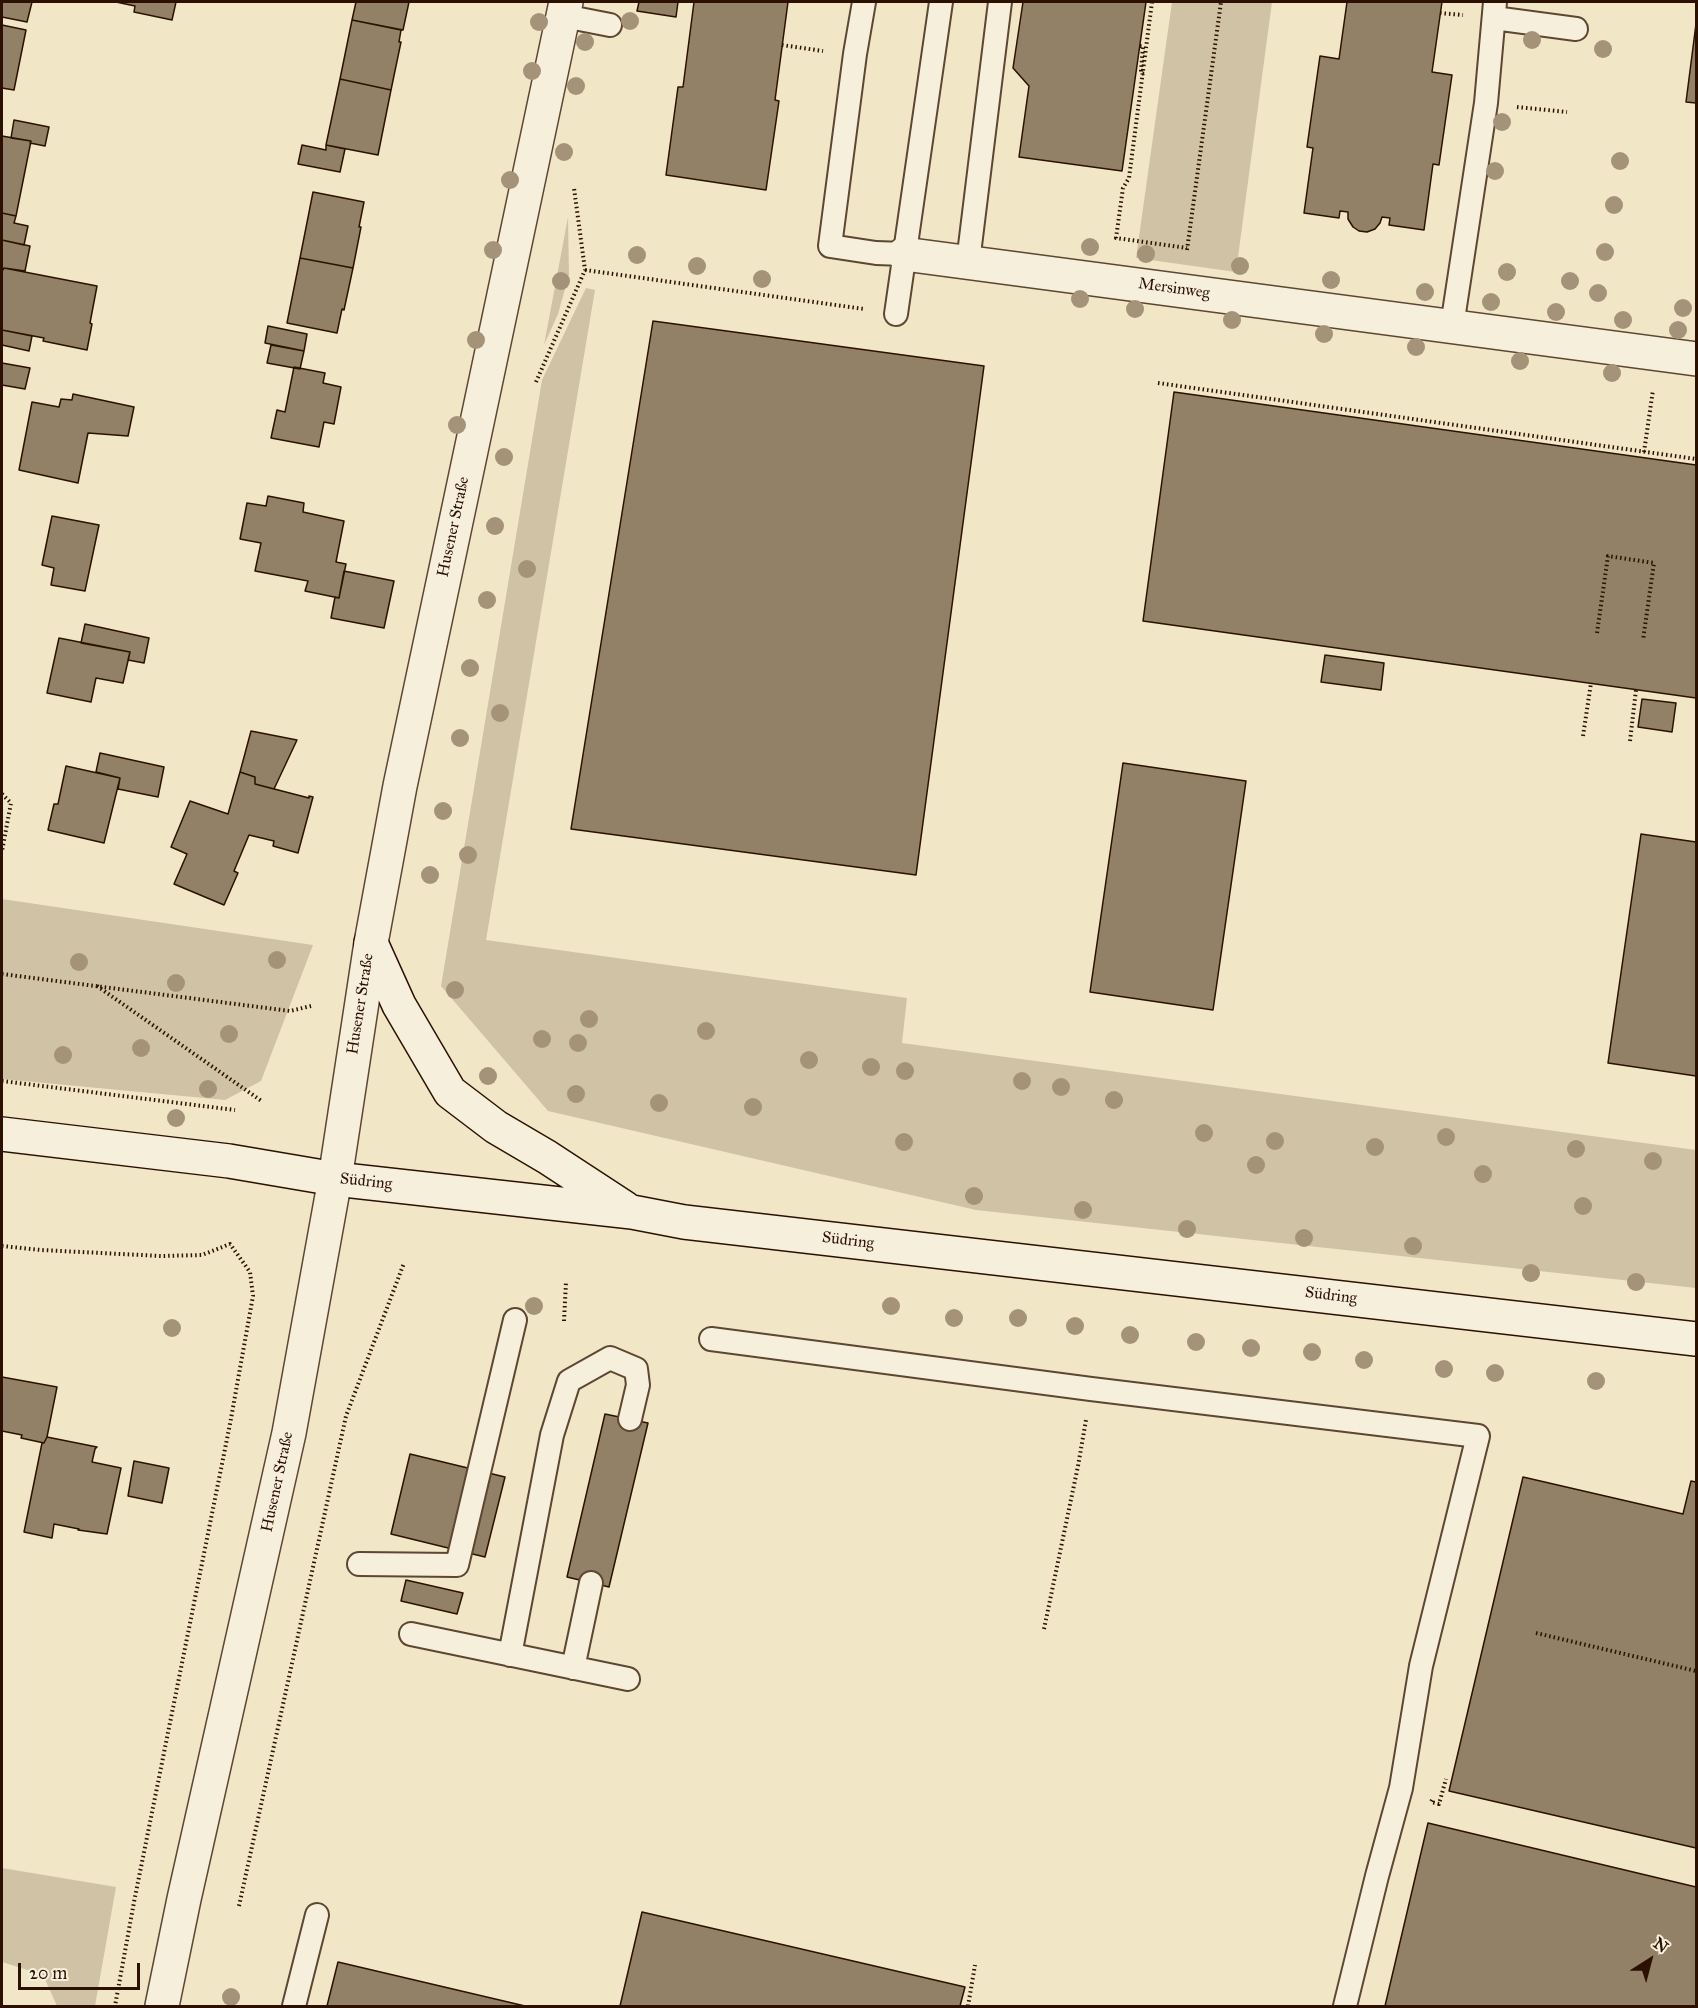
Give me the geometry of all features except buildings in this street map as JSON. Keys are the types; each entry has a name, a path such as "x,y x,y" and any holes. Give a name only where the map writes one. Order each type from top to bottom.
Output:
{"street":[{"name":"Husener Straße","path":"162,2007 184,1899 289,1433 335,1179 371,943 402,774 565,9"},
{"name":"Mersinweg","path":"904,254 1696,359"},
{"path":"371,943 399,1005 450,1092 496,1127 632,1212"},
{"name":"Südring","path":"2,1134 229,1161 335,1179 632,1212 684,1222 1696,1339"}],"lane":[{"path":"864,2 830,246 876,253 904,254"},
{"path":"896,314 941,2"},
{"path":"968,262 1000,2"},
{"path":"565,9 609,25"},
{"path":"1452,326 1486,104 1494,10 1576,29"},
{"path":"359,1564 458,1565 515,1320"},
{"path":"711,1339 1091,1389 1478,1436 1421,1666 1401,1788 1345,2007"},
{"path":"510,1655 552,1435 569,1381 610,1358 636,1369 638,1385 630,1419"},
{"path":"573,1668 591,1583"},
{"path":"411,1634 628,1679"},
{"path":"294,2007 317,1915"}],"path":[{"path":"1152,2 1129,178 1123,188 1116,238 1187,248"},
{"path":"1182,290 1221,2"},
{"path":"782,45 855,54"},
{"path":"1140,46 1143,46 1141,73 1144,74"},
{"path":"536,382 585,270 574,188"},
{"path":"585,270 896,314"},
{"path":"1644,452 1658,354"},
{"path":"1158,382 1696,459"},
{"path":"1597,633 1608,556 1654,563 1643,640"},
{"path":"1583,736 1590,683"},
{"path":"1630,741 1636,690"},
{"path":"2,794 11,803 2,851"},
{"path":"2,974 290,1011 311,1005"},
{"path":"97,986 263,1102"},
{"path":"2,1081 235,1110"},
{"path":"2,1246 161,1256 202,1255 230,1244 250,1272 252,1296 230,1424 136,1890 115,2007"},
{"path":"239,1906 346,1416 404,1263"},
{"path":"564,1321 566,1282"},
{"path":"1044,1629 1078,1466 1091,1389"},
{"path":"1536,1633 1696,1671"},
{"path":"1434,1790 1431,1802 1439,1804 1446,1779"},
{"path":"968,2007 975,1965"}],"shaded area":[{"path":"1172,2 1272,2 1236,272 1136,258"},
{"path":"568,217 569,275 558,314 544,345"},
{"path":"586,288 595,290 486,940 907,998 902,1043 1696,1150 1696,1288 976,1210 548,1111 441,986 542,380"},
{"path":"2,899 313,945 261,1081 225,1100 2,1079"},
{"path":"2,1868 116,1887 95,2006 57,2006 43,1975 2,1962"}]}
